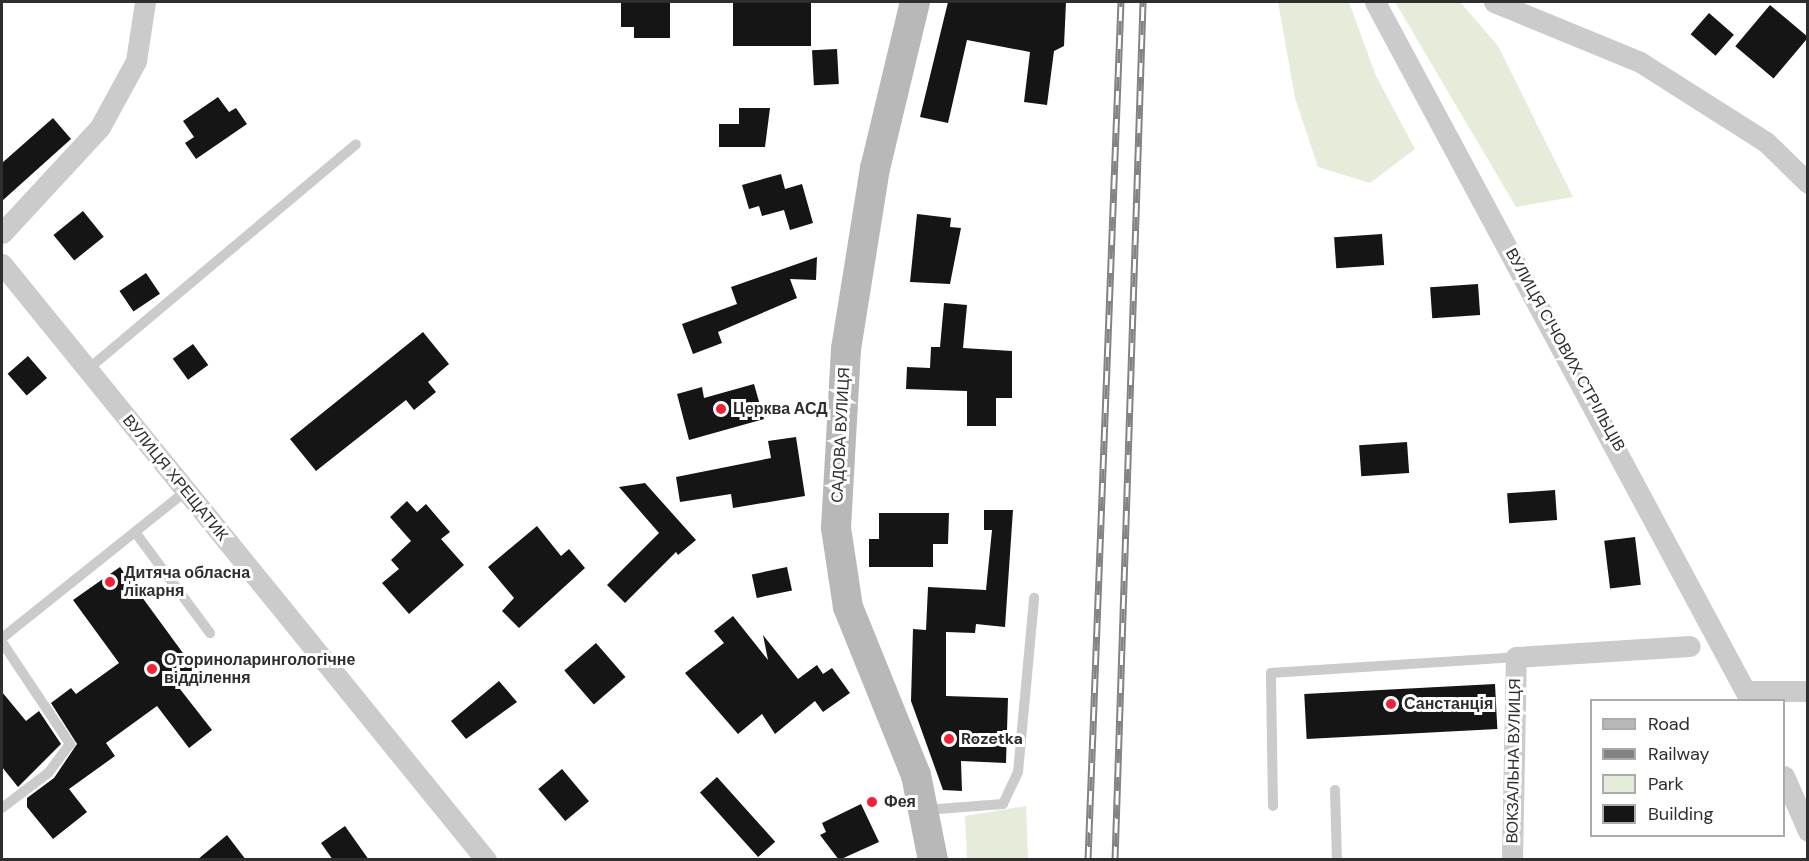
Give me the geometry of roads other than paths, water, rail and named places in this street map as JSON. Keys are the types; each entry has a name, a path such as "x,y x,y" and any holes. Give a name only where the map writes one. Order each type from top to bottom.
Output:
{"street":[{"path":"2,233 100,127 136,61 145,2"},
{"name":"САДОВА ВУЛИЦЯ","path":"915,2 875,168 846,349 836,528 848,608 916,775 933,860"},
{"name":"ВУЛИЦЯ СІЧОВИХ СТРІЛЬЦІВ","path":"1375,2 1748,696"},
{"path":"1494,2 1640,62 1766,142 1808,183"},
{"name":"ВУЛИЦЯ ХРЕЩАТИК","path":"2,264 486,860"},
{"name":"ВОКЗАЛЬНА ВУЛИЦЯ","path":"1512,860 1516,657 1690,646"},
{"path":"1748,696 1808,691"},
{"path":"1785,778 1808,831"}],"lane":[{"path":"87,370 356,144"},
{"path":"2,638 186,491"},
{"path":"135,532 210,633"},
{"path":"923,810 1003,804 1018,772 1034,598"},
{"path":"2,642 70,744 48,773 2,808"},
{"path":"1273,806 1271,673 1516,657"},
{"path":"1335,790 1337,860"}],"railway":[{"path":"1088,860 1121,2"},
{"path":"1115,860 1143,2"}],"place":[{"name":"Церква АСД","path":"721,409"},
{"name":"Дитяча обласна лікарня","path":"110,582"},
{"name":"Оториноларингологічне відділення","path":"152,669"},
{"name":"Санстанція","path":"1391,704"},
{"name":"Rozetka","path":"949,739"},
{"name":"Фея","path":"872,802"}]}
